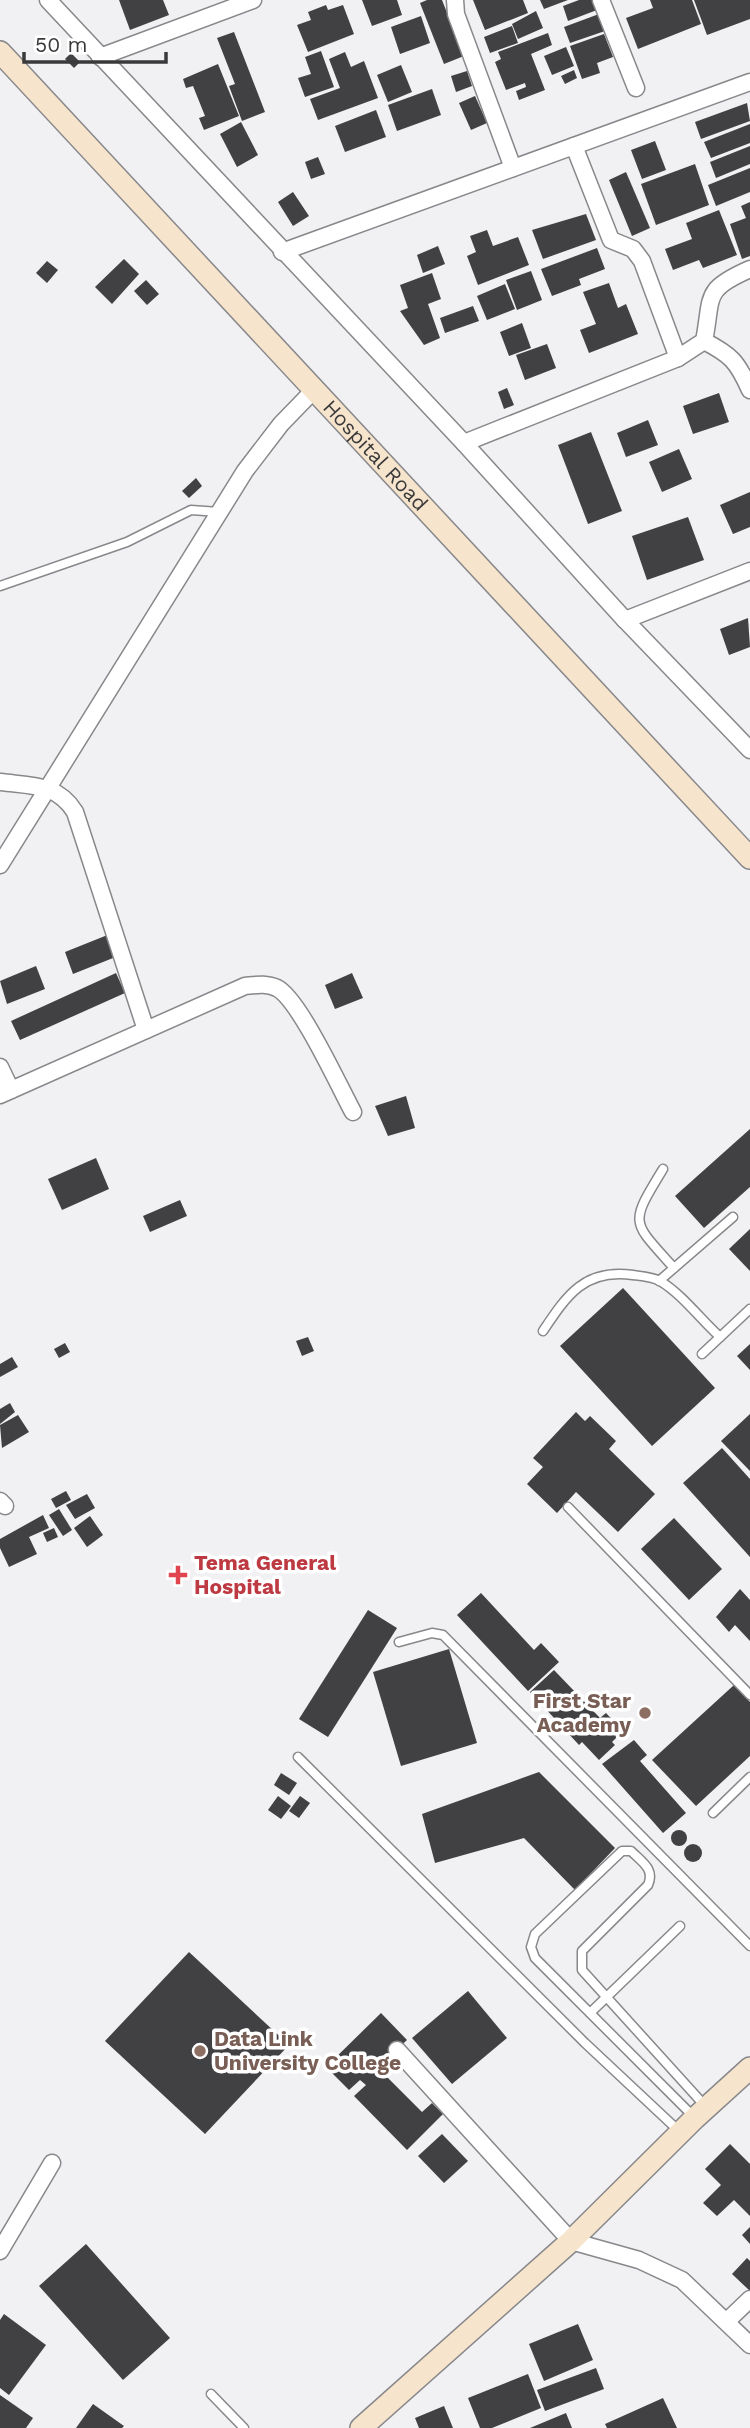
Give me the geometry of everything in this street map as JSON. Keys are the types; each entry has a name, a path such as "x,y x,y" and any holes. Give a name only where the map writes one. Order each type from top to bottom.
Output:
{"main road":[{"name":"Hospital Road","path":"0,52 750,858"},
{"path":"360,2428 571,2241 694,2119 750,2068"}],"street":[{"path":"48,0 464,443 625,620 750,750"},
{"path":"100,57 253,0"},
{"path":"455,0 456,14 513,168"},
{"path":"601,0 636,88"},
{"path":"282,252 750,82"},
{"path":"574,146 611,240 638,253 678,358"},
{"path":"704,341 707,304 714,291 725,280 750,269"},
{"path":"464,443 678,358 704,341"},
{"path":"704,341 729,354 740,366 750,390"},
{"path":"0,866 245,471 281,424 314,390"},
{"path":"625,620 750,571"},
{"path":"0,782 46,788 65,797 75,812 146,1030"},
{"path":"0,1067 6,1092 245,986 262,984 278,988 294,1005 353,1112"},
{"path":"397,2049 571,2241 639,2260 682,2280 727,2320 750,2345"},
{"path":"0,2251 52,2163"},
{"path":"727,2320 750,2299"}],"lane":[{"path":"0,586 127,542 191,510 219,512"},
{"path":"663,1169 637,1211 638,1223 641,1232 674,1269"},
{"path":"659,1281 733,1217"},
{"path":"543,1331 561,1304 591,1277 617,1272 659,1281 720,1338"},
{"path":"702,1354 750,1309"},
{"path":"568,1507 750,1695"},
{"path":"400,1642 432,1633 443,1635 750,1946"},
{"path":"298,1756 584,2043 694,2119"},
{"path":"713,1813 750,1777"},
{"path":"631,1851 649,1868 651,1877 648,1885 582,1951 582,1970 607,1999 694,2119 535,1958 531,1947 535,1934 613,1856 631,1851"},
{"path":"590,2012 607,1999 680,1926"},
{"path":"211,2395 244,2428"}],"building":[{"path":"119,0 163,0 169,15 130,30"},
{"path":"362,0 397,0 402,15 372,26"},
{"path":"442,0 464,56 444,64 420,3"},
{"path":"473,0 523,0 528,13 485,30"},
{"path":"540,0 568,0 544,9"},
{"path":"579,0 593,0 597,10 568,21 563,6"},
{"path":"650,0 692,0 701,24 638,49 626,18 653,8"},
{"path":"694,0 750,0 750,19 707,35"},
{"path":"326,5 328,10 343,5 354,34 308,52 297,25 311,20 308,12"},
{"path":"536,11 543,28 518,39 512,24"},
{"path":"599,14 605,31 570,43 564,27"},
{"path":"421,16 430,43 400,54 391,27"},
{"path":"512,26 518,43 490,53 484,37"},
{"path":"234,32 265,112 242,121 229,86 235,84 217,38"},
{"path":"548,33 552,45 531,54 545,90 519,100 516,91 526,87 525,83 506,90 495,62 501,59 498,52"},
{"path":"604,34 613,57 597,63 600,73 582,79 570,46"},
{"path":"566,47 574,66 552,75 544,56"},
{"path":"321,51 334,87 305,97 298,78 311,74 305,57"},
{"path":"345,52 351,67 364,61 378,98 318,120 310,99 340,88 329,59"},
{"path":"71,53 80,62 74,68 65,59"},
{"path":"218,64 239,116 204,130 199,118 205,116 193,86 186,88 183,79"},
{"path":"401,65 412,92 388,102 377,75"},
{"path":"574,70 577,78 565,84 561,76"},
{"path":"467,71 472,86 456,92 451,76"},
{"path":"432,89 441,115 397,131 388,105"},
{"path":"475,96 487,123 471,130 459,103"},
{"path":"747,103 750,121 701,139 695,122"},
{"path":"376,110 386,137 345,152 335,126"},
{"path":"241,122 258,155 237,167 220,134"},
{"path":"750,124 750,143 711,158 704,142"},
{"path":"655,141 666,170 642,179 631,150"},
{"path":"750,146 750,164 716,178 710,162"},
{"path":"318,157 325,174 311,179 305,162"},
{"path":"695,164 709,205 656,225 641,184"},
{"path":"750,168 750,192 716,206 708,185"},
{"path":"626,172 650,228 632,236 609,180"},
{"path":"293,192 309,216 293,226 278,202"},
{"path":"750,202 750,256 742,259 730,224 746,218 741,206"},
{"path":"719,210 737,255 703,268 699,260 673,270 665,249 692,239 686,223"},
{"path":"586,214 596,240 543,259 532,230"},
{"path":"487,230 493,246 518,237 529,265 478,285 467,256 476,252 470,236"},
{"path":"438,246 445,264 423,273 417,255"},
{"path":"597,248 605,269 579,279 581,285 552,296 541,269"},
{"path":"124,259 139,274 112,304 95,287"},
{"path":"47,261 58,270 47,283 36,273"},
{"path":"531,271 542,300 517,310 506,280"},
{"path":"432,273 441,299 428,304 440,338 424,345 400,311 408,308 400,285"},
{"path":"146,280 159,294 147,305 134,291"},
{"path":"609,283 618,308 626,304 638,334 589,353 580,330 596,324 583,292"},
{"path":"505,284 515,309 487,320 477,296"},
{"path":"473,306 479,321 445,333 440,318"},
{"path":"522,323 531,348 509,356 500,332"},
{"path":"547,344 556,368 525,380 516,355"},
{"path":"507,388 514,405 504,409 498,392"},
{"path":"719,393 729,422 693,434 683,406"},
{"path":"648,420 658,445 626,457 617,433"},
{"path":"591,432 622,511 588,524 558,445"},
{"path":"679,449 692,479 662,492 649,462"},
{"path":"196,478 202,486 189,498 182,491"},
{"path":"750,492 750,527 733,534 720,505"},
{"path":"688,517 704,560 647,580 632,536"},
{"path":"748,618 750,647 729,655 720,629"},
{"path":"110,934 118,956 73,974 65,952"},
{"path":"36,966 45,989 7,1004 0,981"},
{"path":"116,973 125,993 20,1040 11,1021"},
{"path":"352,973 363,998 335,1009 325,985"},
{"path":"406,1096 415,1128 388,1136 375,1106"},
{"path":"750,1129 750,1187 704,1228 675,1196"},
{"path":"96,1158 109,1189 62,1210 48,1179"},
{"path":"180,1200 187,1216 150,1232 143,1216"},
{"path":"750,1229 750,1271 729,1249"},
{"path":"623,1288 715,1388 652,1446 560,1346"},
{"path":"308,1337 314,1351 302,1356 296,1341"},
{"path":"65,1343 70,1352 59,1358 54,1349"},
{"path":"750,1344 750,1370 737,1356"},
{"path":"12,1357 18,1367 0,1377 0,1364"},
{"path":"10,1403 15,1412 0,1424 0,1409"},
{"path":"576,1412 585,1421 590,1416 616,1441 609,1449 655,1494 618,1532 576,1492 557,1513 527,1484 543,1467 533,1458"},
{"path":"750,1414 750,1471 721,1441"},
{"path":"18,1415 29,1432 2,1448 0,1425"},
{"path":"722,1448 750,1479 750,1557 683,1483"},
{"path":"66,1491 71,1500 56,1508 51,1499"},
{"path":"87,1494 95,1508 75,1519 66,1505"},
{"path":"59,1509 72,1530 63,1536 49,1515"},
{"path":"43,1515 49,1528 29,1537 37,1554 9,1567 0,1548 0,1539"},
{"path":"90,1516 103,1535 87,1547 74,1528"},
{"path":"674,1518 722,1569 689,1600 641,1549"},
{"path":"54,1528 58,1537 47,1542 43,1533"},
{"path":"740,1589 750,1600 750,1641 735,1625 729,1632 716,1617"},
{"path":"481,1593 534,1650 541,1643 559,1662 528,1691 457,1615"},
{"path":"368,1610 397,1628 328,1737 299,1719"},
{"path":"449,1649 477,1743 401,1766 373,1672"},
{"path":"554,1670 600,1718 606,1713 623,1731 612,1742 615,1745 599,1760 582,1742 579,1745 530,1692"},
{"path":"734,1685 750,1702 750,1756 696,1806 652,1760"},
{"path":"634,1740 647,1755 640,1761 686,1813 663,1833 602,1764"},
{"path":"539,1772 615,1848 575,1890 524,1838 435,1863 422,1814"},
{"path":"281,1773 297,1783 289,1795 274,1785"},
{"path":"278,1796 291,1806 281,1819 268,1810"},
{"path":"300,1796 310,1803 299,1818 289,1811"},
{"path":"679,1830 685,1832 685,1844 679,1846 673,1844 671,1838 673,1832"},
{"path":"693,1844 699,1847 702,1853 699,1859 693,1862 687,1859 684,1853 687,1847"},
{"path":"189,1952 289,2045 205,2134 105,2041"},
{"path":"468,1991 507,2038 452,2084 412,2038"},
{"path":"381,2013 407,2040 378,2068 422,2112 432,2103 443,2114 407,2150 354,2096 366,2085 360,2080 349,2090 326,2067"},
{"path":"442,2134 468,2161 444,2183 418,2156"},
{"path":"730,2144 750,2164 750,2216 734,2200 717,2216 703,2203 721,2185 705,2169"},
{"path":"750,2227 750,2244 742,2235"},
{"path":"86,2244 170,2338 123,2380 39,2286"},
{"path":"747,2258 750,2261 750,2291 732,2274"},
{"path":"4,2314 46,2345 9,2395 0,2388 0,2320"},
{"path":"578,2324 593,2360 544,2381 529,2344"},
{"path":"596,2368 604,2389 545,2411 537,2390"},
{"path":"528,2374 541,2408 492,2428 480,2428 468,2398"},
{"path":"0,2395 33,2418 26,2428 0,2428"},
{"path":"663,2398 677,2428 607,2428 605,2424"},
{"path":"93,2404 124,2426 76,2428"},
{"path":"444,2406 453,2428 419,2428 415,2418"},
{"path":"566,2413 572,2428 530,2428"}],"place":[{"name":"Tema General Hospital","path":"178,1575"},
{"name":"First Star Academy","path":"645,1713"},
{"name":"Data Link University College","path":"200,2051"}]}
